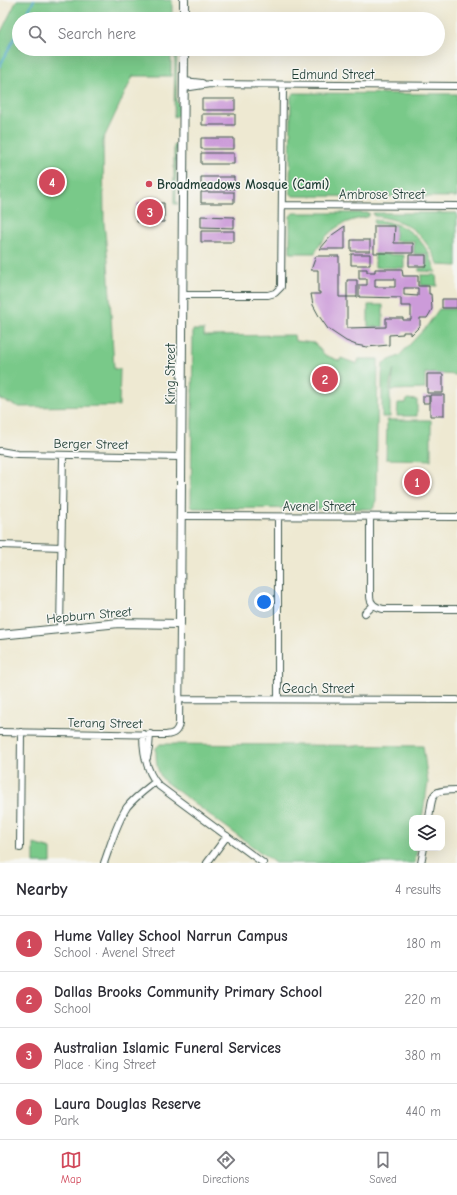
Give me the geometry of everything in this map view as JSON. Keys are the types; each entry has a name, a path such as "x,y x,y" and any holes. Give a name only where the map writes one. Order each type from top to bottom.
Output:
{"street":[{"path":"184,0 184,12"},
{"name":"King Street","path":"180,699 184,56"},
{"name":"Edmund Street","path":"184,84 457,86"},
{"path":"182,295 268,295 278,291 281,287 283,85"},
{"name":"Ambrose Street","path":"282,205 457,206"},
{"name":"Berger Street","path":"0,452 17,454 181,457"},
{"path":"60,629 63,455"},
{"name":"Avenel Street","path":"181,516 457,517"},
{"path":"278,517 278,699"},
{"path":"370,517 370,596 374,606 383,609 457,609"},
{"path":"0,545 62,547"},
{"path":"365,613 374,606"},
{"name":"Hepburn Street","path":"0,636 119,623 180,624"},
{"name":"Geach Street","path":"180,699 457,700"},
{"name":"Terang Street","path":"0,732 171,734 177,731 179,724 180,699"},
{"path":"20,848 21,732"},
{"path":"146,734 149,748 146,760 149,771 155,782 163,790 263,863"},
{"path":"104,863 118,823 124,812 133,801 155,782"},
{"path":"429,815 432,799 435,793 440,791 457,790"},
{"path":"207,863 226,836"},
{"path":"421,863 423,851"}],"green space":[{"path":"17,0 172,0 172,12 12,12 12,56 171,56 171,76 133,76 103,140 104,223 108,261 114,369 120,369 119,406 19,407 0,399 0,34"},
{"path":"175,56 177,56 176,101 179,104 179,115 174,117"},
{"path":"294,93 457,94 457,197 293,196 290,193 291,96"},
{"path":"174,145 178,145 179,147 176,149 176,202 178,204 174,204"},
{"path":"293,213 369,213 369,216 350,221 336,228 325,238 315,253 290,253 290,216"},
{"path":"373,213 457,213 457,266 439,265 427,244 414,230 397,221 374,216"},
{"path":"374,220 396,224 414,235 427,251 436,272 419,271 419,268 427,268 427,254 414,254 414,241 395,241 395,225 374,224"},
{"path":"375,254 404,255 404,268 375,267"},
{"path":"421,275 436,275 437,286 421,285"},
{"path":"368,305 383,305 383,327 368,327"},
{"path":"439,309 457,309 457,375 425,373 425,389 391,390 394,369 390,383 390,417 382,417 383,363 399,356 427,326"},
{"path":"193,330 204,330 204,336 294,335 295,341 314,343 325,355 340,361 341,358 357,364 359,359 378,359 376,501 373,509 193,508 191,506"},
{"path":"407,399 417,400 417,416 397,416 398,403 406,403"},
{"path":"387,420 431,420 431,460 386,459"},
{"path":"160,744 423,746 428,783 423,815 409,815 409,851 417,851 415,863 275,863 164,781 159,773 156,761 156,748"},
{"path":"34,844 51,849 51,863 34,863"}],"building":[{"path":"202,99 235,99 235,110 202,110"},
{"path":"202,114 235,114 235,125 202,125"},
{"path":"201,138 234,138 234,149 201,149"},
{"path":"201,153 234,153 234,164 201,164"},
{"path":"201,177 234,177 234,189 201,188"},
{"path":"201,192 234,192 234,203 201,203"},
{"path":"137,203 164,203 164,222 137,222"},
{"path":"201,216 234,217 234,228 201,227"},
{"path":"345,226 345,249 320,249 332,235"},
{"path":"374,226 395,226 394,243 413,243 413,253 374,253"},
{"path":"201,231 234,231 234,242 201,242"},
{"path":"351,240 370,240 370,251 351,251"},
{"path":"351,254 370,254 370,265 351,265"},
{"path":"409,255 426,255 426,266 409,266"},
{"path":"316,256 339,256 339,297 347,297 347,328 386,327 386,318 403,318 403,320 411,320 411,306 401,306 401,298 359,297 359,285 367,285 367,279 359,279 359,269 367,269 367,272 375,272 375,269 402,269 403,276 418,276 418,286 429,286 432,309 427,318 420,318 420,326 411,335 411,332 403,332 403,334 389,335 389,345 367,347 356,345 346,341 328,329 319,316 313,305 311,294 320,294 320,292 318,292 318,270 311,270","holes":["375,279 395,279 395,287 375,287","404,288 418,288 418,296 404,295"]},
{"path":"347,280 357,280 357,297 347,297"},
{"path":"442,299 457,299 457,308 442,308"},
{"path":"427,374 443,374 443,393 427,393"},
{"path":"430,395 444,395 444,416 430,416"},
{"path":"423,396 429,396 429,403 423,403"}],"waterway":[{"path":"28,12 34,0"},
{"path":"0,66 12,43"}],"place":[{"name":"Laura Douglas Reserve","path":"52,182"},
{"name":"Broadmeadows Mosque (Cami)","path":"149,184"},
{"name":"Australian Islamic Funeral Services","path":"150,212"},
{"name":"Dallas Brooks Community Primary School","path":"325,379"},
{"name":"Hume Valley School Narrun Campus","path":"417,482"}]}
